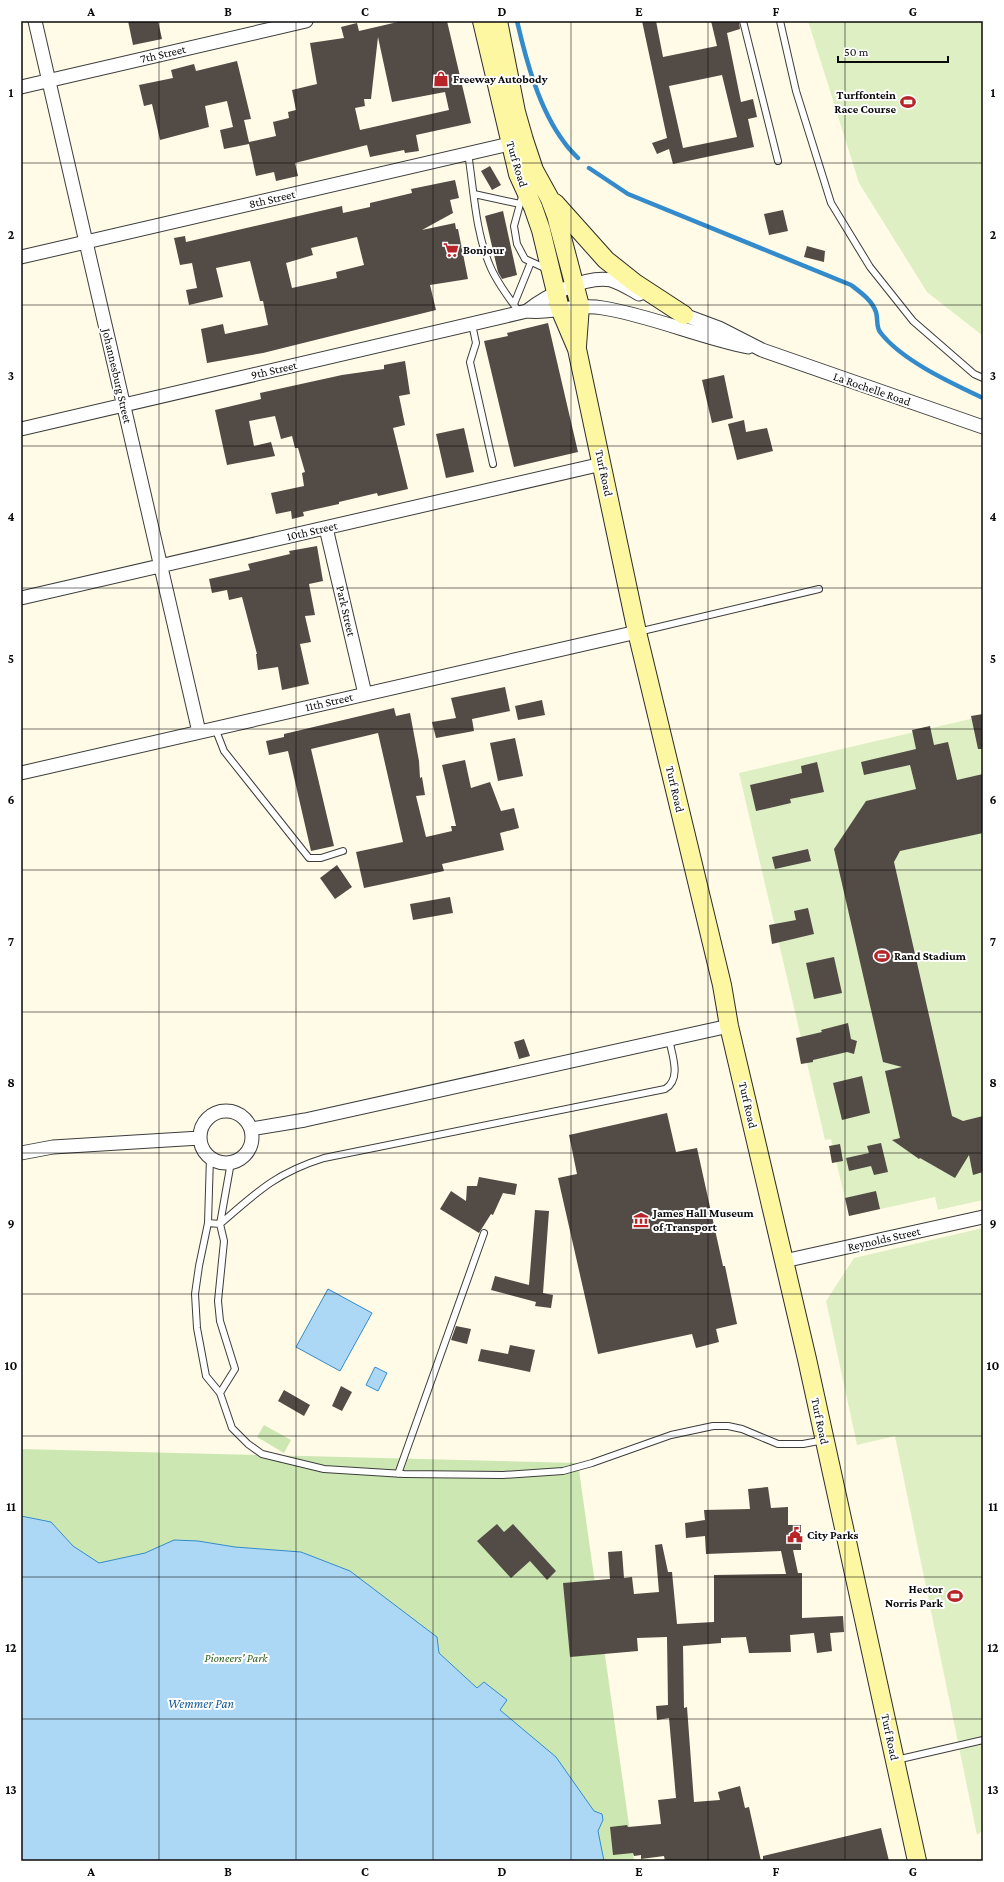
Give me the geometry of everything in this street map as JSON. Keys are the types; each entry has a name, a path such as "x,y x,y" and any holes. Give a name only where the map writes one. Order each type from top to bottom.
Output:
{"main road":[{"name":"Turf Road","path":"482,21 517,142 550,199 562,233 580,306 577,349"},
{"name":"Turf Road","path":"498,21 516,112 518,174 522,196 533,207 541,230 558,300 577,349 637,632 722,986 729,1026 784,1261 917,1861"},
{"path":"550,199 560,208 606,260 635,283 684,315"}],"street":[{"name":"Johannesburg Street","path":"35,21 199,732"},
{"name":"7th Street","path":"21,87 306,21"},
{"name":"8th Street","path":"21,257 517,142"},
{"name":"La Rochelle Road","path":"558,300 575,286 601,279 610,280 627,287 649,300 719,328 762,350 983,427"},
{"name":"9th Street","path":"21,429 472,324 520,309 538,312 558,300"},
{"name":"La Rochelle Road","path":"558,300 580,306 603,308 620,312 722,342 762,350"},
{"name":"10th Street","path":"21,598 602,464"},
{"name":"Park Street","path":"326,528 365,694"},
{"name":"11th Street","path":"21,773 637,632"},
{"path":"251,1129 305,1120 729,1026"},
{"path":"220,1112 236,1112 242,1116 251,1129 252,1136 248,1150 244,1155 231,1162 217,1161 210,1157 205,1152 200,1138 203,1124 214,1114 220,1112"},
{"path":"21,1153 53,1147 200,1138"},
{"name":"Reynolds Street","path":"784,1261 983,1217"}],"lane":[{"path":"743,21 778,161"},
{"path":"780,21 796,90 831,203 870,267 913,321 974,374 983,378"},
{"path":"468,153 477,222 490,266 504,291 520,309"},
{"path":"474,194 522,196 514,226 516,244 525,259 552,271"},
{"path":"520,309 531,262"},
{"path":"472,324 476,344 470,362 493,464"},
{"path":"637,632 819,589"},
{"path":"216,728 224,751 309,858 321,858 343,851"},
{"path":"208,1223 220,1224 263,1186 297,1167 324,1158 665,1088 671,1085 674,1080 675,1073 669,1039"},
{"path":"210,1157 208,1223 196,1282 196,1314 206,1376 220,1393 232,1428 248,1444 262,1454 324,1469 398,1474 503,1475 564,1471 592,1463 671,1435 713,1426 728,1426 742,1429 778,1444 803,1444 824,1439"},
{"path":"220,1393 235,1369 220,1321 218,1301 224,1240 220,1224 231,1162"},
{"path":"398,1474 484,1233"},
{"path":"895,1760 983,1740"}],"green space":[{"name":"Turffontein Race Course","path":"808,21 983,21 983,336 927,292 859,183"},
{"name":"Rand Stadium","path":"983,716 983,1200 938,1210 935,1197 849,1216 831,1139 825,1140 739,773"},
{"name":"Hector Norris Park","path":"983,1228 983,1830 977,1835 895,1436 857,1445 826,1301 854,1258"},
{"path":"264,1425 291,1440 284,1453 257,1437"},
{"name":"Wemmer Pan","path":"21,1449 578,1463 634,1861 21,1861"}],"water":[{"path":"328,1289 372,1313 340,1371 296,1347"},
{"path":"375,1367 387,1373 378,1391 366,1385"},
{"name":"Wemmer Pan","path":"21,1516 51,1522 73,1546 99,1563 145,1553 174,1540 198,1541 235,1547 301,1552 350,1571 437,1637 439,1653 477,1688 484,1682 507,1700 500,1710 556,1757 594,1811 602,1814 603,1820 598,1831 604,1861 21,1861"}],"building":[{"path":"128,21 158,21 162,39 133,45"},
{"path":"402,21 447,21 471,123 416,135 419,151 405,153 404,150 370,157 367,145 295,163 298,176 276,181 274,172 256,176 249,144 224,149 220,130 233,127 227,101 205,106 209,127 160,140 152,104 144,106 139,85 173,78 171,70 194,64 196,71 237,61 251,119 244,120 249,142 276,136 273,122 289,118 288,112 296,110 292,90 317,84 310,43 344,38 341,27 357,23 359,31","holes":["378,37 392,102 445,92 449,110 360,130 355,108 365,106 364,99 371,99"]},
{"path":"642,21 656,21 663,57 717,46 711,21 739,21 740,29 727,33 741,102 753,99 757,117 748,119 754,147 673,164 669,149 657,154 652,143 667,138","holes":["722,75 737,137 683,148 669,86"]},
{"path":"490,166 501,185 492,190 481,171"},
{"path":"455,180 459,198 450,200 453,213 422,230 455,223 456,229 458,229 468,279 430,285 436,310 263,353 207,363 201,329 223,324 225,334 268,325 263,301 260,301 250,261 216,268 223,297 189,305 186,290 197,288 192,263 180,265 174,238 185,236 186,242 342,206 343,213 370,207 370,203 412,193 411,189","holes":["357,237 364,265 336,272 337,278 292,288 286,263 313,255 311,248"]},
{"path":"783,210 788,231 769,235 764,214"},
{"path":"503,211 517,275 502,279 498,272 485,216"},
{"path":"807,246 825,251 824,262 804,257"},
{"path":"548,323 578,452 514,467 484,341 508,336 507,333"},
{"path":"405,361 410,394 399,396 405,425 393,428 408,489 378,496 377,493 339,502 339,504 303,512 304,516 292,519 291,511 276,514 271,493 304,486 302,473 305,472 298,448 295,448 292,436 281,439 275,416 249,421 254,446 271,442 275,456 227,465 215,410 261,399 260,393 342,375 384,369 384,365"},
{"path":"724,375 733,418 712,423 702,380"},
{"path":"744,420 746,432 767,428 773,451 737,460 728,424"},
{"path":"464,428 474,472 446,478 436,434"},
{"path":"317,546 323,581 309,584 315,615 305,616 311,642 300,644 309,684 282,690 278,667 258,670 257,654 242,597 229,600 227,590 212,593 209,579 250,570 248,564 290,554 289,551"},
{"path":"505,687 510,711 472,719 474,731 436,738 432,722 456,718 451,698"},
{"path":"542,700 545,715 518,720 515,706"},
{"path":"394,708 396,716 410,713 419,761 420,778 422,777 425,795 416,796 426,837 452,831 451,826 456,826 442,765 465,760 471,788 490,782 501,811 514,808 519,828 500,833 504,850 442,864 444,871 364,888 356,852 403,842 378,733 311,749 334,846 311,851 288,751 269,755 266,741 284,737 284,734"},
{"path":"983,714 983,749 978,749 971,716"},
{"path":"930,726 934,745 948,742 957,780 983,774 983,833 900,851 894,862 952,1116 963,1121 983,1116 983,1172 973,1175 969,1155 955,1178 920,1158 919,1159 892,1140 900,1138 885,1071 902,1067 883,1062 834,849 866,801 916,789 910,765 864,775 861,762 916,749 912,730"},
{"path":"515,738 523,776 498,781 490,743"},
{"path":"817,762 824,792 790,799 791,803 756,811 750,785 802,773 801,766"},
{"path":"808,849 811,861 775,869 772,857"},
{"path":"337,865 352,887 335,899 320,878"},
{"path":"450,897 453,913 413,920 410,904"},
{"path":"808,908 814,934 772,944 769,925 796,920 794,911"},
{"path":"834,957 842,993 814,999 806,963"},
{"path":"848,1023 851,1039 857,1041 854,1054 847,1052 801,1064 796,1038 822,1032 821,1030"},
{"path":"524,1039 530,1056 519,1059 514,1042"},
{"path":"862,1076 870,1113 842,1120 833,1083"},
{"path":"667,1113 676,1152 697,1148 737,1324 716,1329 719,1342 696,1348 692,1334 598,1354 558,1178 577,1174 569,1135"},
{"path":"881,1143 888,1172 874,1175 871,1166 849,1171 846,1158 869,1153 867,1146"},
{"path":"840,1144 843,1161 832,1163 829,1146"},
{"path":"479,1177 517,1184 515,1195 503,1193 493,1215 491,1214 479,1233 440,1209 451,1191 466,1201 467,1186 477,1186"},
{"path":"876,1191 880,1209 849,1216 845,1198"},
{"path":"535,1210 549,1211 543,1293 553,1295 551,1308 535,1306 536,1302 491,1290 495,1276 529,1285"},
{"path":"456,1326 471,1329 467,1344 451,1340"},
{"path":"510,1345 535,1350 530,1372 478,1361 481,1349 508,1354"},
{"path":"341,1386 352,1392 342,1411 332,1406"},
{"path":"284,1390 310,1405 304,1416 278,1401"},
{"path":"768,1487 771,1508 788,1507 788,1525 801,1525 801,1550 793,1550 798,1573 802,1573 802,1618 843,1616 844,1632 830,1633 832,1651 817,1653 814,1633 790,1635 791,1652 749,1653 746,1637 721,1638 721,1643 683,1646 684,1708 687,1707 694,1802 720,1800 718,1792 740,1786 745,1808 749,1807 761,1861 665,1861 664,1856 641,1859 641,1855 634,1856 633,1853 613,1855 610,1827 661,1824 658,1800 676,1798 669,1718 657,1720 656,1706 668,1705 667,1637 637,1638 638,1651 570,1657 563,1583 610,1579 608,1552 622,1551 624,1578 632,1577 634,1594 659,1592 655,1545 662,1544 668,1572 672,1572 677,1624 714,1622 714,1575 786,1574 781,1551 706,1554 705,1536 686,1538 685,1523 705,1520 704,1510 750,1509 748,1489"},
{"path":"497,1524 504,1532 513,1524 556,1571 547,1580 530,1561 511,1578 477,1541"},
{"path":"881,1828 889,1861 763,1861 763,1856"}],"waterway":[{"path":"517,21 534,84 547,115 567,146 578,158"},
{"path":"589,168 628,194 851,285 872,304 876,312 880,332 900,352 927,370 983,398"}],"place":[{"name":"Freeway Autobody","path":"441,79"},
{"name":"Turffontein Race Course","path":"908,102"},
{"name":"Bonjour","path":"451,250"},
{"name":"Rand Stadium","path":"882,956"},
{"name":"James Hall Museum of Transport","path":"641,1220"},
{"name":"City Parks","path":"795,1535"},
{"name":"Hector Norris Park","path":"955,1596"}],"park label":[{"name":"Pioneers' Park","path":"236,1658"}]}
